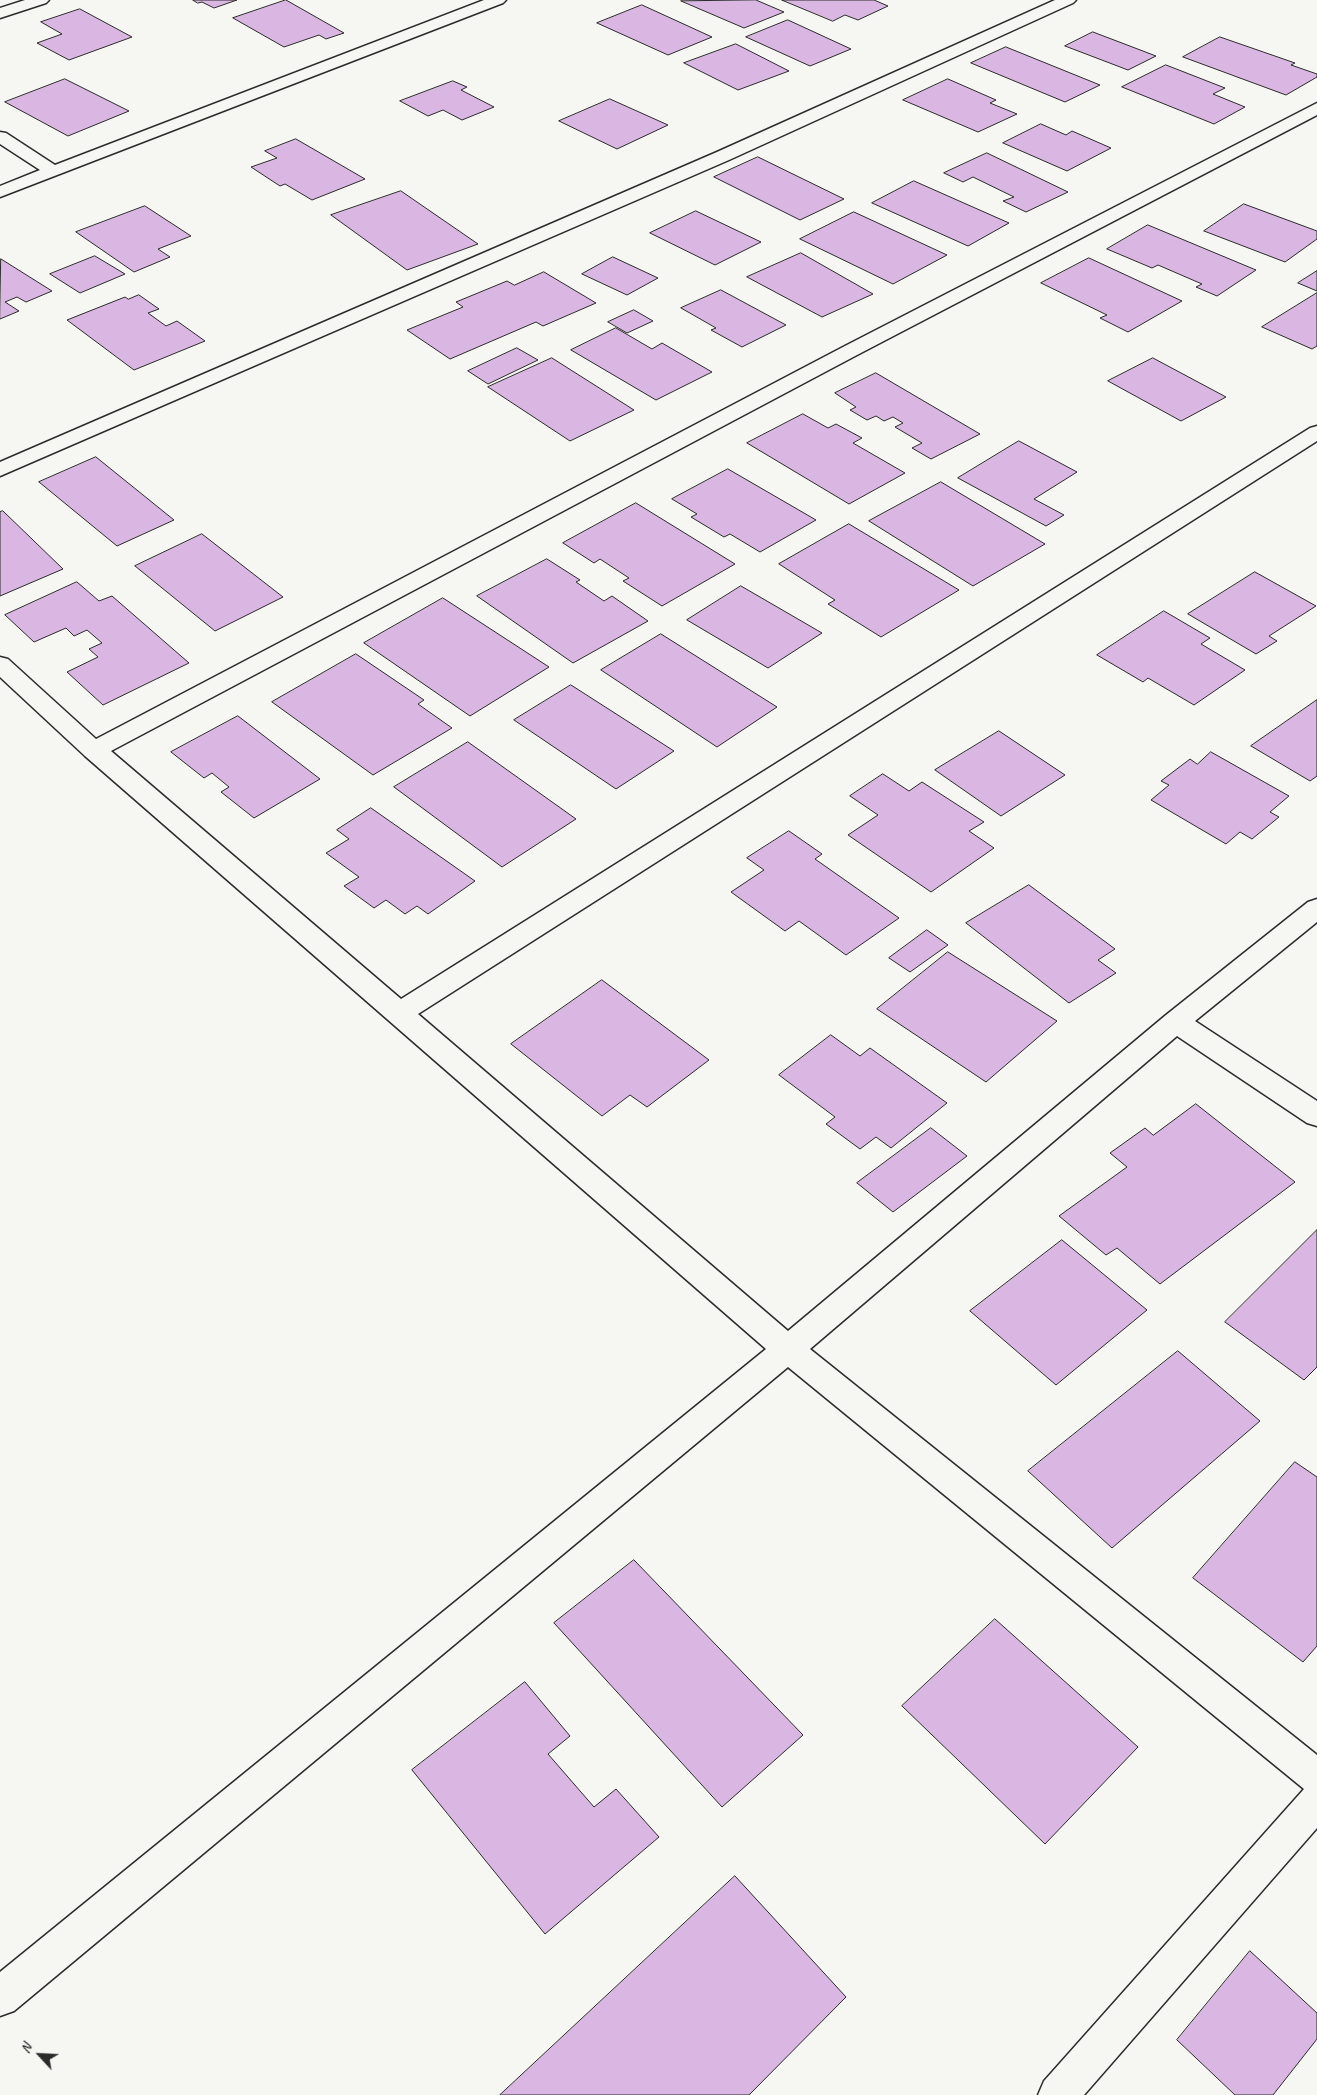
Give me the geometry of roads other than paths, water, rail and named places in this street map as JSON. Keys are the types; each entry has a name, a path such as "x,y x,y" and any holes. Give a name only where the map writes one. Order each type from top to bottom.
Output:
{"street":[{"path":"0,13 41,0"},
{"path":"0,192 498,0"},
{"path":"0,470 732,152 1068,0"},
{"path":"94,750 850,351 1317,108"},
{"path":"0,137 53,171"},
{"path":"400,1013 1317,432"},
{"path":"0,664 94,750 788,1349 1317,1777"},
{"path":"0,1997 788,1349 1176,1022 1317,908"},
{"path":"1176,1022 1317,1115"},
{"path":"1058,2095 1317,1801"}]}
